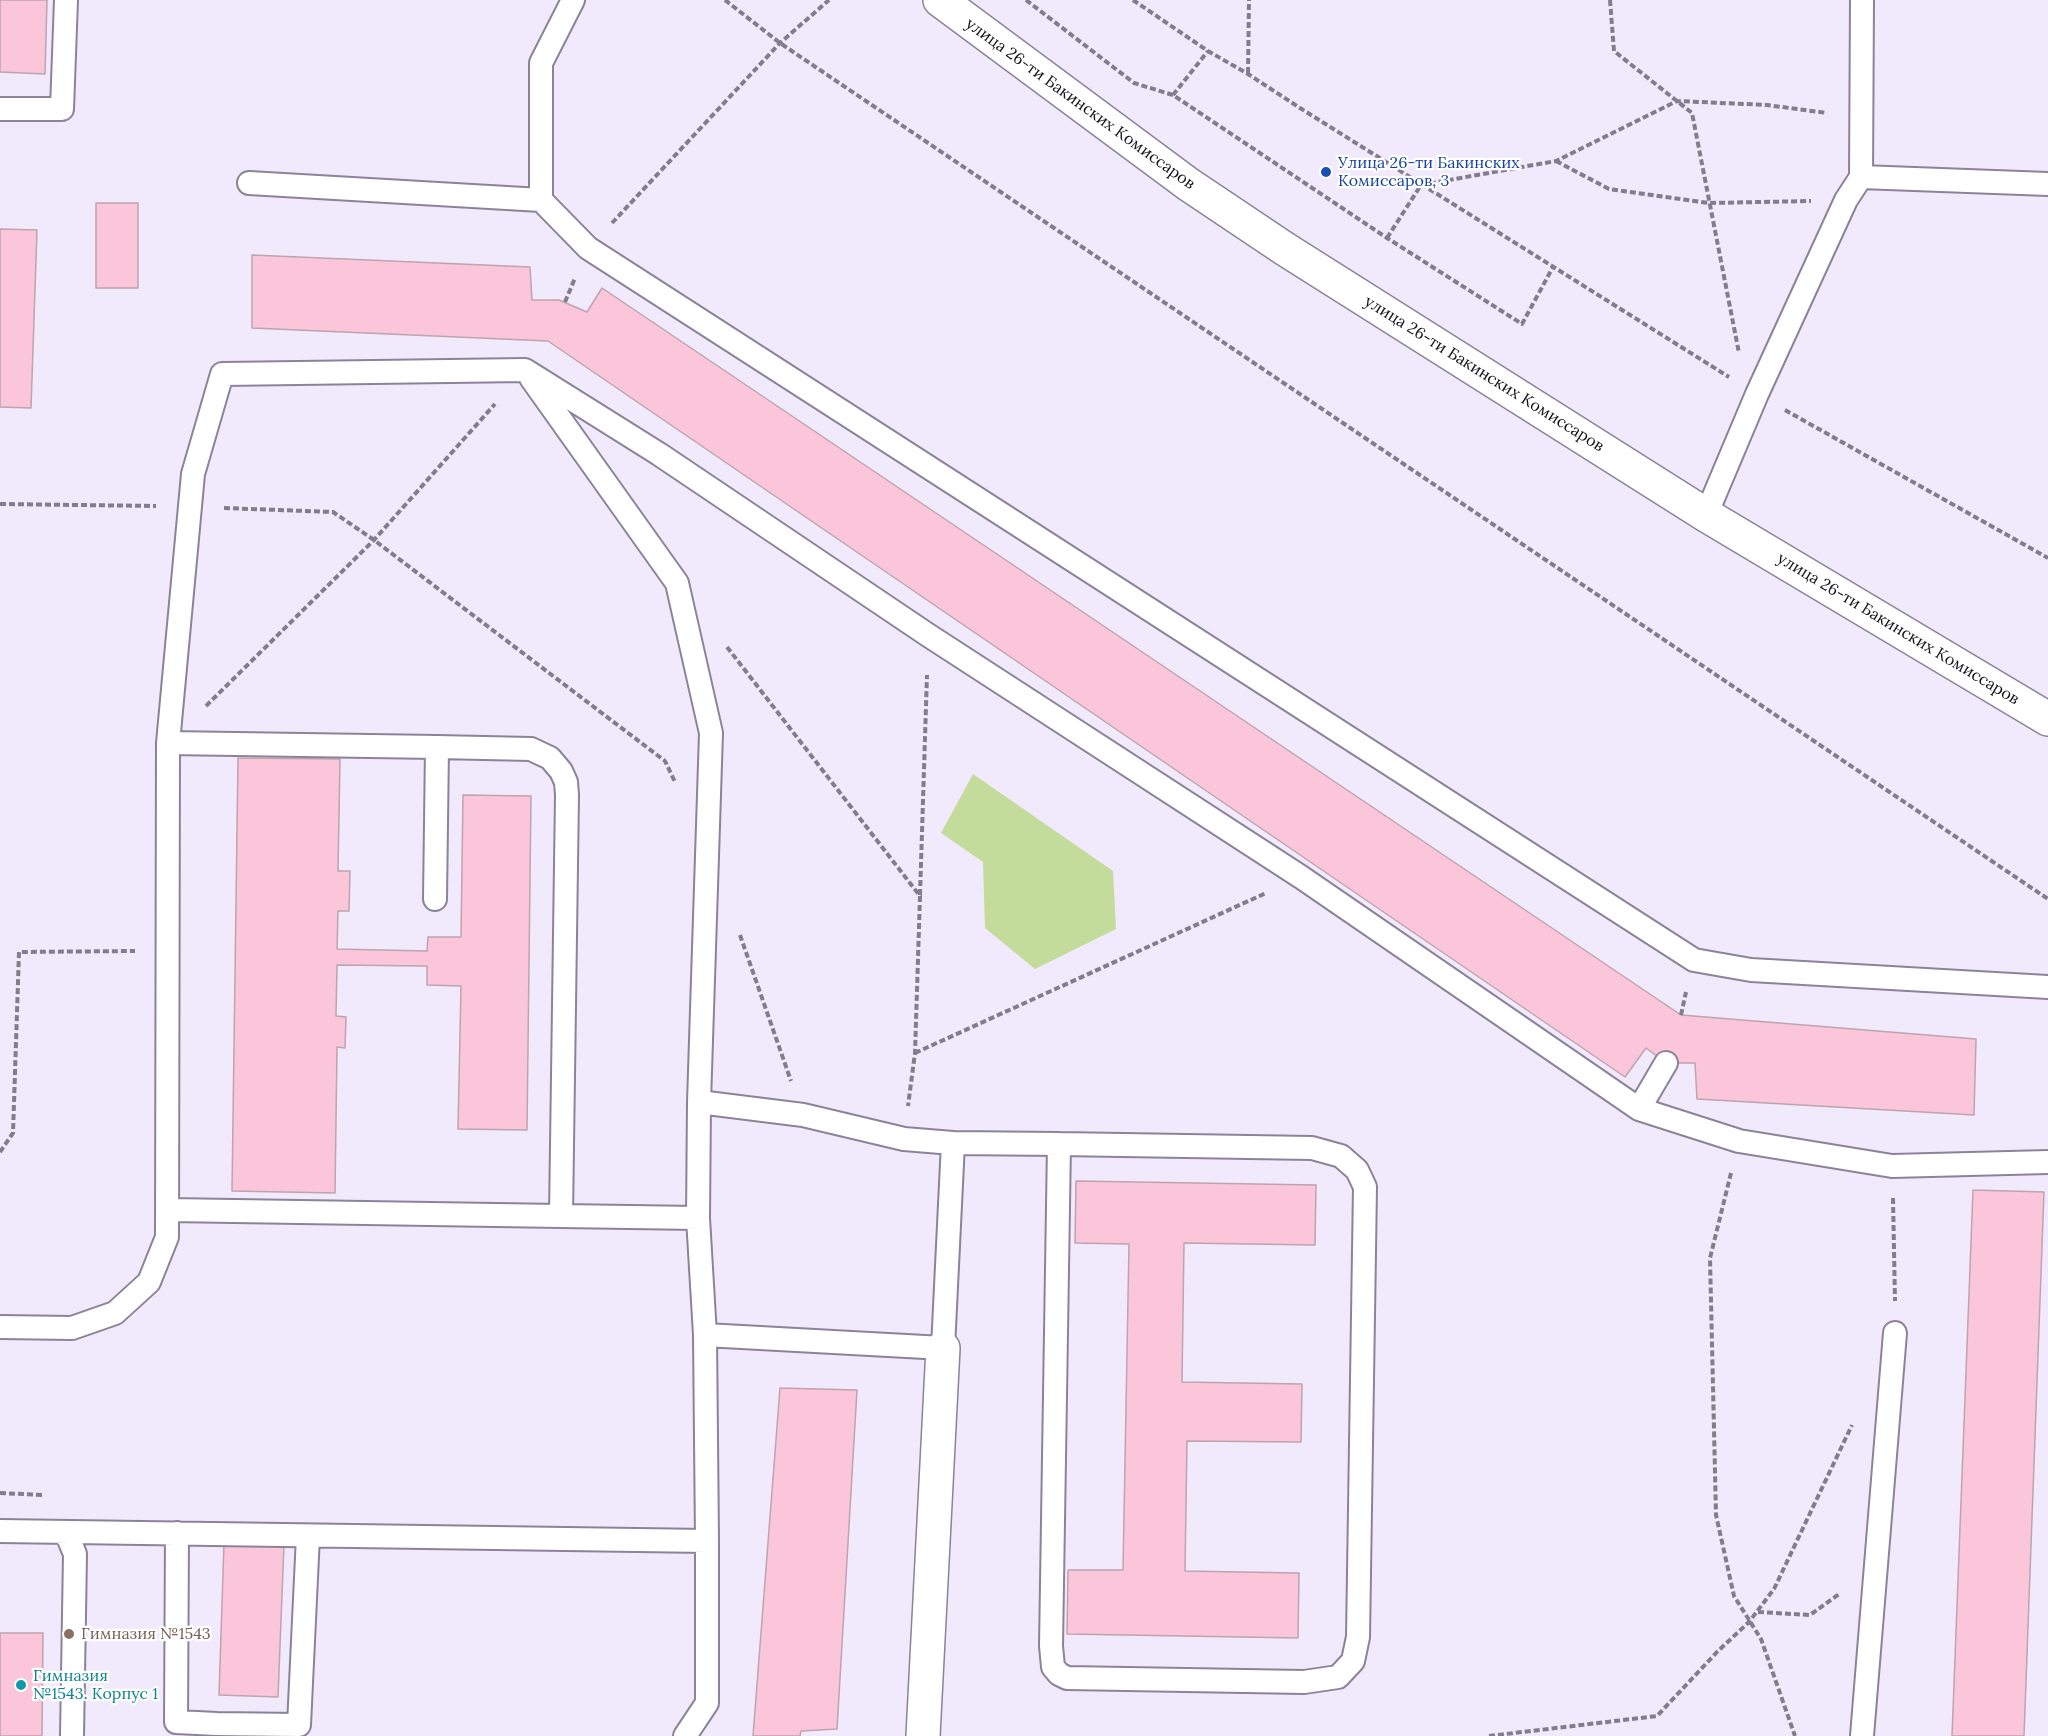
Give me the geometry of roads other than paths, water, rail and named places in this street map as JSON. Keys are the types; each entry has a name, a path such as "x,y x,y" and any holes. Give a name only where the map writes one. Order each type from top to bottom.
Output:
{"main road":[{"name":"улица 26-ти Бакинских Комиссаров","path":"940,0 1188,184 1295,255 1706,515 2048,719"},
{"path":"923,1736 943,1348"}],"lane":[{"path":"0,109 62,109 66,0"},
{"path":"541,200 541,63 573,0"},
{"path":"1706,515 1751,391 1846,200 1861,177 1862,0"},
{"path":"1861,177 2048,184"},
{"path":"249,183 541,200 588,248 1694,960 1751,970 2048,987"},
{"path":"525,370 677,583 711,733 699,1102 698,1218 705,1335 708,1540 707,1703 685,1736"},
{"path":"0,1327 72,1328 115,1313 148,1282 167,1237 169,1210 168,743 193,474 222,374 525,370 659,454 928,634 1301,877 1639,1109 1739,1141 1892,1166 2048,1162"},
{"path":"168,743 531,749 550,758 561,771 566,782 561,1216"},
{"path":"435,900 437,747"},
{"path":"1639,1109 1666,1063"},
{"path":"699,1102 803,1115 904,1139 953,1143 1059,1144 1312,1148 1341,1156 1357,1170 1365,1188 1358,1637 1353,1661 1338,1677 1304,1682 1067,1678 1053,1667 1051,1646 1059,1144"},
{"path":"705,1335 943,1348 953,1143"},
{"path":"169,1210 698,1218"},
{"path":"1862,1736 1895,1333"},
{"path":"0,1531 708,1540"},
{"path":"61,1532 68,1537 75,1554 72,1736"},
{"path":"177,1533 176,1722 217,1724 299,1725 308,1536"}],"place":[{"name":"Улица 26-ти Бакинских Комиссаров, 3","path":"1326,172"},
{"name":"Гимназия №1543","path":"69,1634"},
{"name":"Гимназия №1543. Корпус 1","path":"21,1685"}]}
